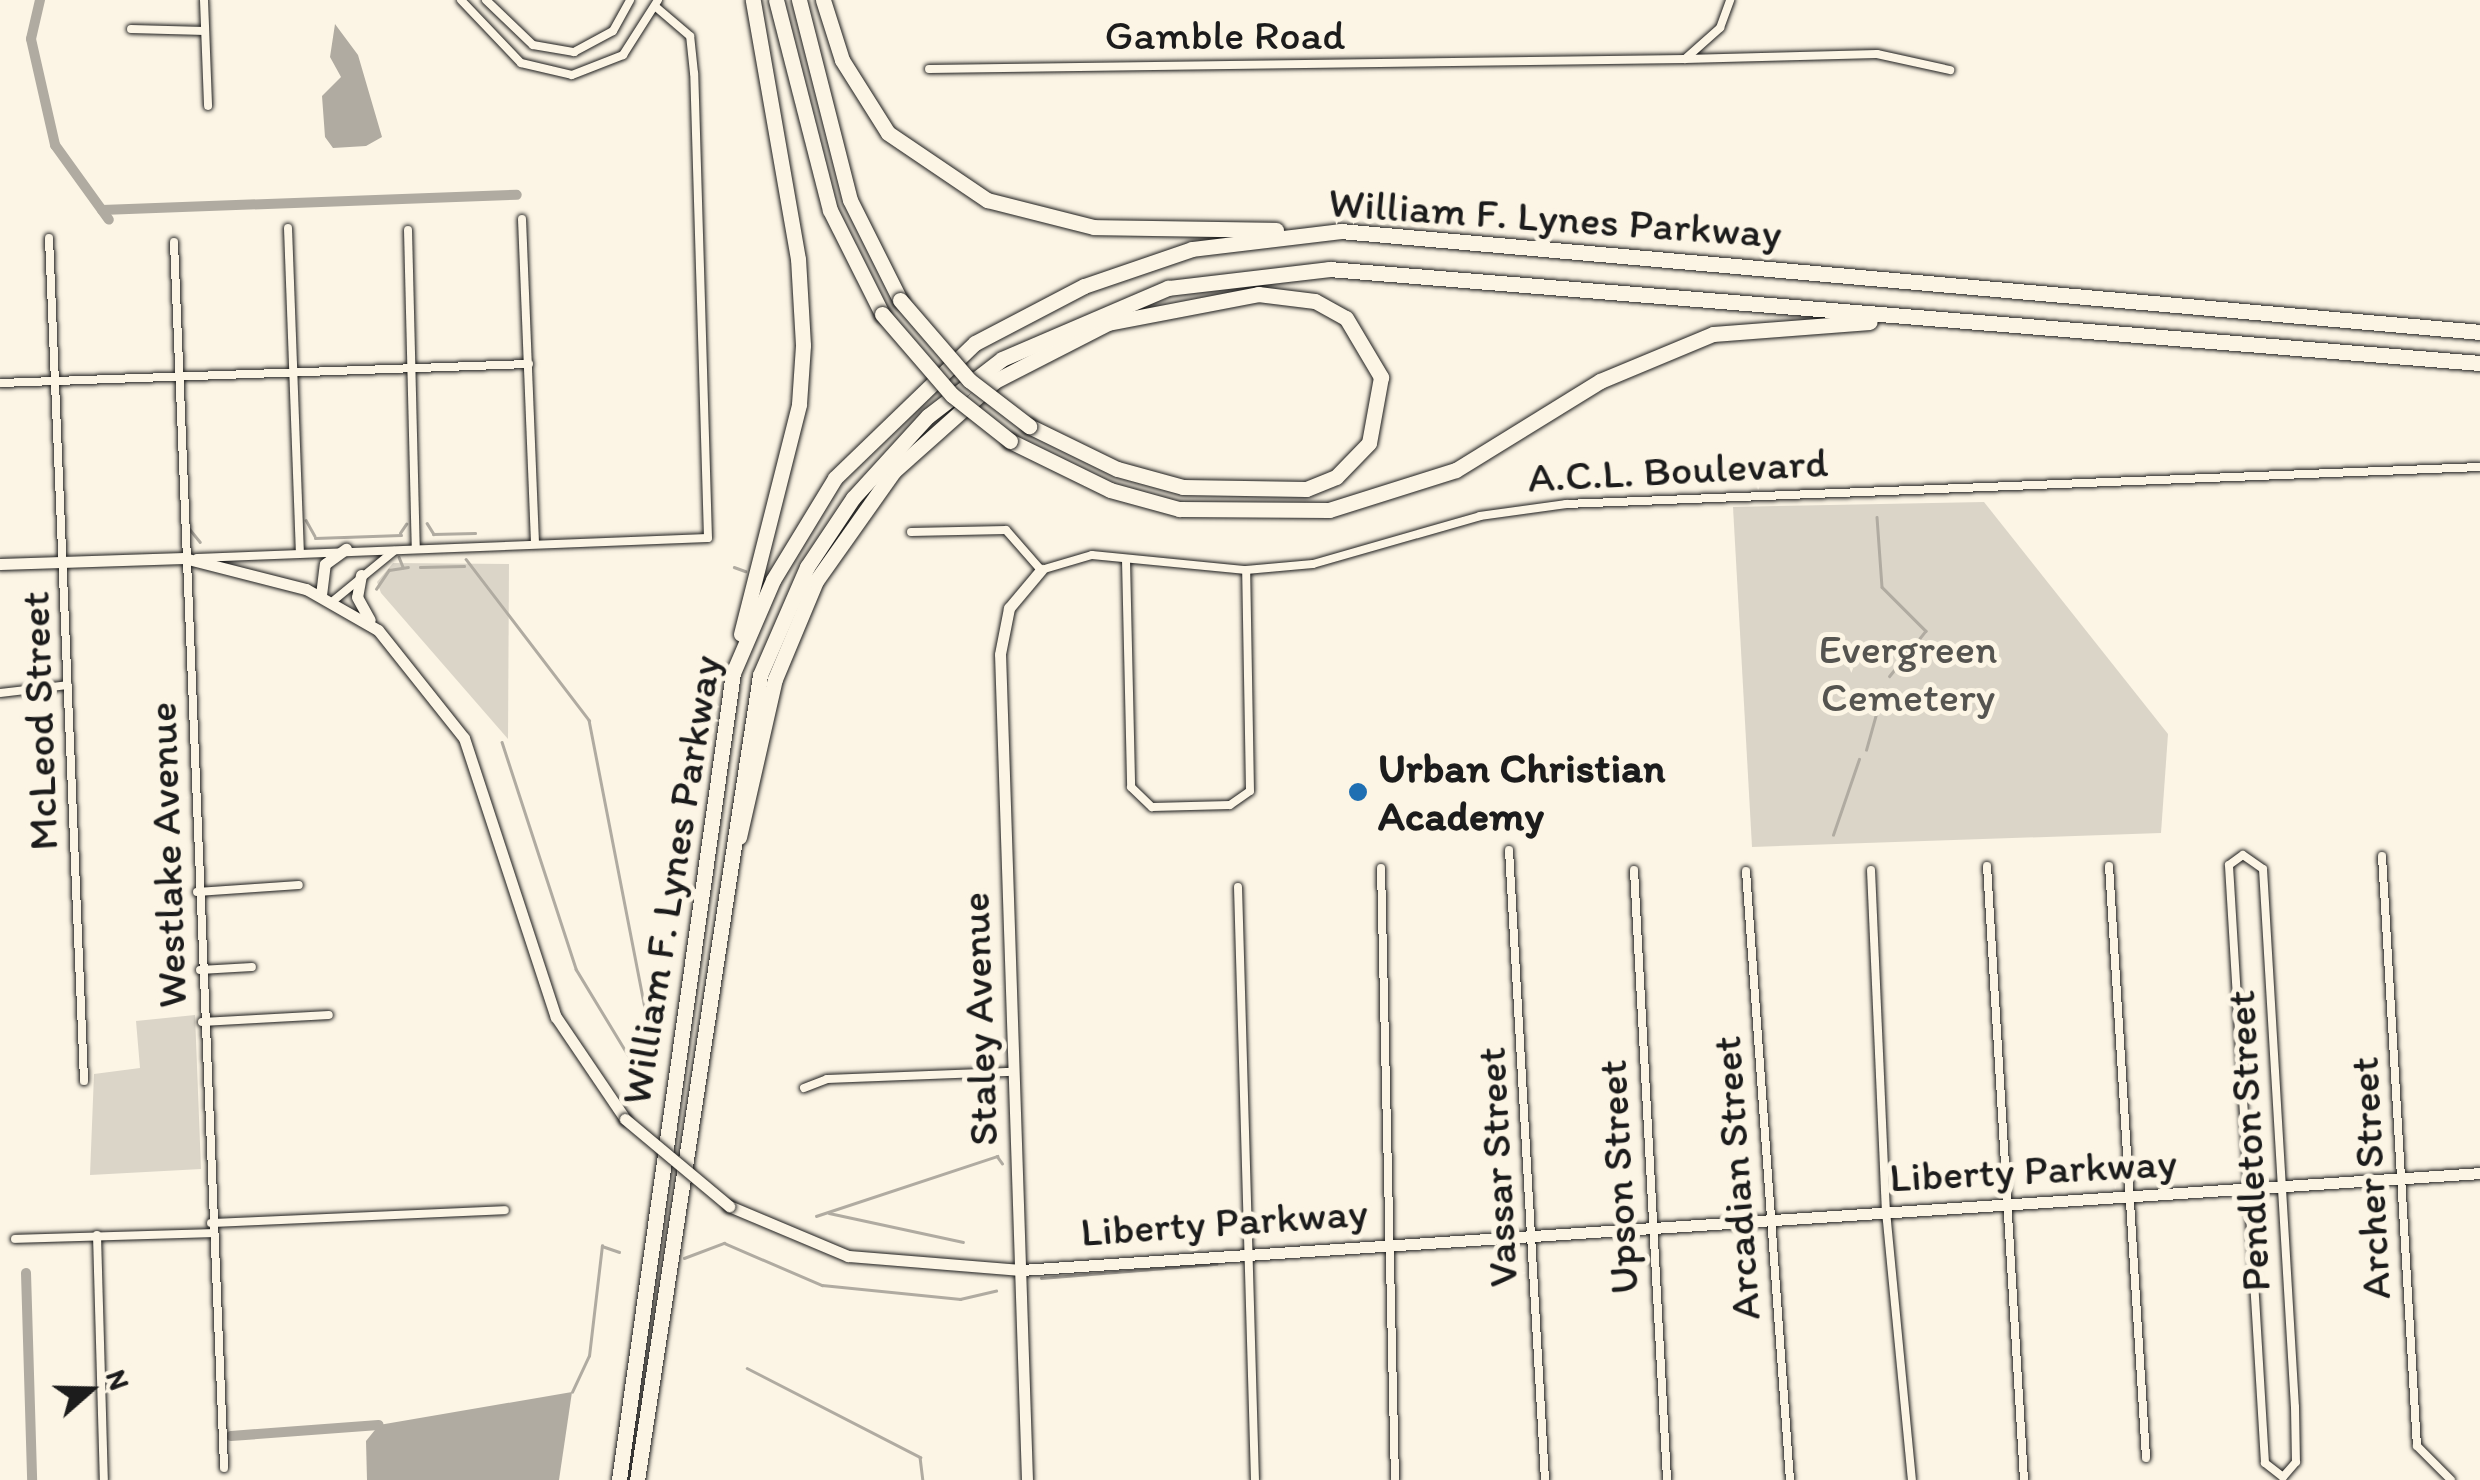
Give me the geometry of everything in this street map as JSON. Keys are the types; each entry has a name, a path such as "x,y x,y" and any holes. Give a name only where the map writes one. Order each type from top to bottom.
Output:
{"highway":[{"path":"732,672 799,404 803,345 798,259 753,0"},
{"path":"776,0 830,210 882,314 952,395 1010,441 1110,490 1179,509 1329,510 1456,470 1600,381 1713,334 1940,320"},
{"path":"714,943 765,715 797,619 871,498 944,421 1066,340 1218,296 1278,295 1331,308 1359,331 1381,377 1369,443 1336,478 1306,489 1183,487 1117,469 1029,426 969,380 900,300 850,200 798,0"},
{"path":"823,0 842,60 888,133 987,200 1094,227 1340,231"},
{"name":"William F. Lynes Parkway","path":"619,1480 732,672 773,580 835,478 975,343 1084,286 1175,254 1340,231 2480,332"},
{"name":"William F. Lynes Parkway","path":"637,1480 714,943 752,710 808,567 865,483 928,416 1058,330 1168,288 1298,269 2480,363"}],"street":[{"path":"204,0 208,106"},
{"path":"0,564 708,538 690,36 657,3 628,50 604,69 546,73 493,40 461,0"},
{"path":"486,0 550,50 574,52 613,31 630,0"},
{"path":"1685,59 1720,28 1730,0"},
{"path":"132,30 206,31"},
{"path":"613,31 628,50"},
{"name":"Gamble Road","path":"929,69 1877,54 1950,70"},
{"path":"522,219 536,543"},
{"path":"288,228 300,550"},
{"path":"408,230 416,548"},
{"name":"McLeod Street","path":"49,238 84,1081"},
{"name":"Westlake Avenue","path":"174,242 202,1022 224,1468"},
{"path":"0,383 529,364"},
{"name":"A.C.L. Boulevard","path":"1041,570 1082,556 1246,570 1313,564 1480,516 1566,504 2480,467"},
{"path":"912,532 1006,530 1041,570"},
{"path":"327,598 398,549"},
{"path":"327,598 324,564 346,550"},
{"path":"184,558 327,598"},
{"path":"1126,560 1131,787 1152,807 1230,805 1250,791 1246,570"},
{"name":"Staley Avenue","path":"1027,1480 1001,640 1012,601 1041,570"},
{"path":"360,575 357,597 375,627"},
{"name":"Liberty Parkway","path":"327,598 375,627 464,738 556,1017 625,1119 729,1206 848,1256 1021,1270 1769,1216 2480,1174"},
{"path":"0,692 68,685"},
{"name":"Vassar Street","path":"1509,850 1545,1480"},
{"name":"Pendleton Street","path":"2243,854 2263,868 2296,1462 2283,1478 2266,1463 2248,1190 2228,865 2243,854"},
{"name":"Archer Street","path":"2382,856 2417,1446 2451,1480"},
{"path":"1987,866 2024,1480"},
{"path":"2109,866 2146,1458"},
{"path":"1381,868 1396,1480"},
{"name":"Upson Street","path":"1634,870 1649,1227 1667,1480"},
{"path":"1870,870 1886,1211 1912,1480"},
{"name":"Arcadian Street","path":"1746,871 1790,1480"},
{"path":"197,892 299,885"},
{"path":"1238,887 1252,1254 1255,1480"},
{"path":"200,970 252,967"},
{"path":"202,1022 328,1015"},
{"path":"804,1088 826,1079 1013,1072"},
{"path":"15,1239 505,1210"},
{"path":"97,1235 104,1480"}],"green space":[{"name":"Evergreen Cemetery","path":"1984,502 2168,734 2161,833 1752,847 1733,507"},
{"path":"393,563 509,564 508,739 381,593 377,582"},
{"path":"195,1015 201,1169 90,1175 94,1074 140,1068 136,1021"}],"shaded area":[{"path":"335,24 358,55 382,137 366,146 333,148 325,137 322,96 341,77 330,57"},
{"path":"572,1392 559,1480 367,1480 366,1441 379,1425"}],"waterway":[{"path":"40,0 31,39 55,145 109,220"},
{"path":"102,210 517,195"},
{"path":"1877,517 1882,587 1926,631 1890,676"},
{"path":"306,520 315,536"},
{"path":"427,523 434,534"},
{"path":"400,533 406,524"},
{"path":"188,527 200,542"},
{"path":"433,534 475,533"},
{"path":"315,538 401,535"},
{"path":"399,557 403,567"},
{"path":"466,559 589,720 651,1038 646,1084"},
{"path":"420,567 464,566"},
{"path":"376,589 389,570 408,567"},
{"path":"734,567 745,571"},
{"path":"1866,750 1883,689"},
{"path":"502,742 576,969 645,1083"},
{"path":"1833,835 1859,759"},
{"path":"816,1216 997,1156 1002,1163"},
{"path":"829,1213 963,1242"},
{"path":"684,1258 724,1243 822,1285 960,1299 996,1291"},
{"path":"572,1392 589,1356 602,1246 619,1252"},
{"path":"1041,1278 1216,1264"},
{"path":"26,1273 32,1480"},
{"path":"747,1368 920,1457 923,1480"},
{"path":"231,1436 379,1425"}],"place":[{"name":"Urban Christian Academy","path":"1358,792"}]}
